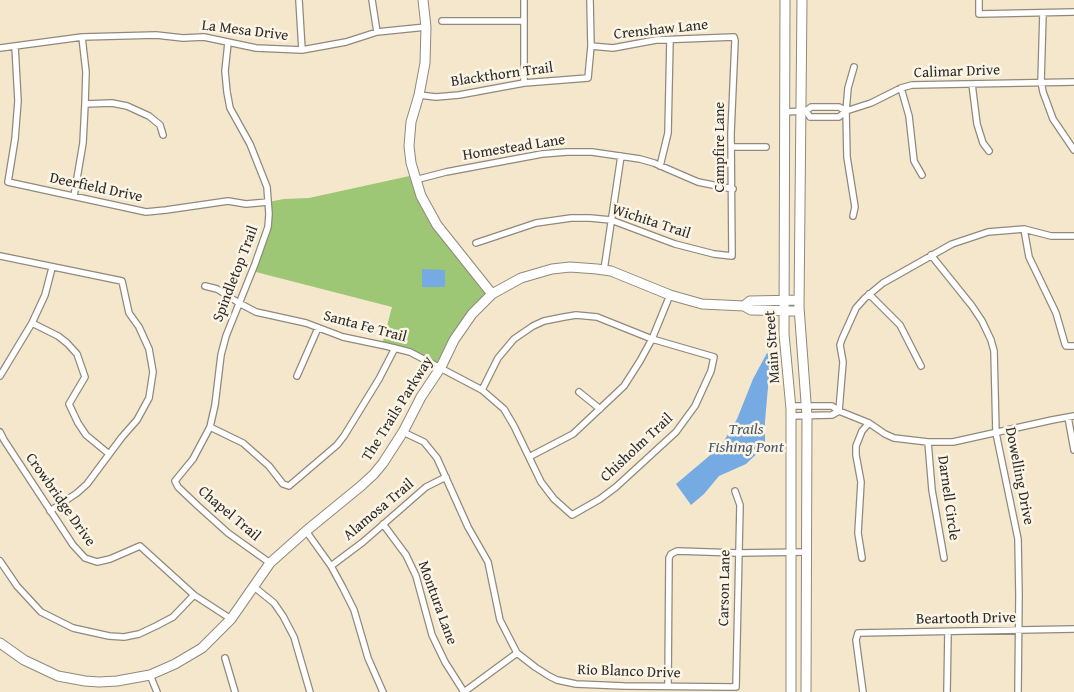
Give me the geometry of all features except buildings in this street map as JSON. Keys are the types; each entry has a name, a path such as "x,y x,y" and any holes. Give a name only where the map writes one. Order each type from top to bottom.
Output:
{"main road":[{"path":"423,0 426,27 425,63 419,95 411,122 409,146 411,163 421,196 436,224 492,294"},
{"name":"Main Street","path":"785,0 784,334 791,406 790,692"},
{"name":"Main Street","path":"802,0 803,111 799,311 807,406 806,692"},
{"name":"The Trails Parkway","path":"0,644 24,660 58,676 85,681 108,682 150,675 175,664 202,648 232,619 270,563 374,474 403,432 421,397 441,367 464,324 486,298 521,278 552,269 585,268 604,270 611,271 670,295 702,304 744,306 751,310 799,311"},
{"name":"The Trails Parkway","path":"744,306 750,301 799,300"}],"street":[{"path":"300,0 302,50"},
{"path":"372,0 377,32"},
{"path":"524,0 524,83"},
{"path":"590,0 591,46"},
{"path":"979,0 979,14 1074,12"},
{"path":"1043,13 1042,82 1046,104 1053,119 1074,150"},
{"path":"442,21 524,21"},
{"name":"La Mesa Drive","path":"0,48 82,37 156,34 183,38 204,37 256,48 302,50 346,42 377,32 426,27"},
{"path":"74,196 83,143 85,104 86,72 82,37"},
{"name":"Crenshaw Lane","path":"591,46 613,48 656,40 734,37"},
{"name":"Campfire Lane","path":"732,256 734,37"},
{"path":"660,166 668,133 670,40"},
{"name":"Spindletop Trail","path":"175,481 193,459 210,427 215,405 221,355 238,303 264,242 268,227 267,187 250,144 230,108 225,71 228,43"},
{"name":"Deerfield Drive","path":"15,46 18,101 15,138 8,182 146,212 228,201 246,204 268,202"},
{"name":"Blackthorn Trail","path":"419,95 436,97 459,95 524,83 588,78 591,46"},
{"path":"853,216 855,207 848,157 846,111 848,88 854,67"},
{"name":"Calimar Drive","path":"803,111 810,117 839,117 846,111 871,103 901,88 917,85 1074,82"},
{"path":"972,84 977,124 983,143 989,151"},
{"path":"901,88 909,116 914,161 922,174"},
{"path":"85,104 127,106 153,119 160,125 163,135"},
{"name":"Calimar Drive","path":"784,112 803,111 811,107 839,107 846,111"},
{"path":"732,147 766,147"},
{"name":"Homestead Lane","path":"415,180 446,172 542,154 576,152 640,159 698,182 733,189"},
{"path":"604,270 621,156"},
{"name":"Wichita Trail","path":"476,243 515,229 547,221 571,218 611,220 675,244 714,254 732,256"},
{"path":"1024,229 1029,257 1056,313 1066,346 1074,346"},
{"path":"791,416 832,416 839,411 843,362 840,345 842,338 856,308 883,283 952,244 995,230 1024,229 1051,236 1074,236"},
{"name":"Dowelling Drive","path":"932,255 972,306 992,340 995,365 996,433 1018,539 1018,692"},
{"path":"0,256 122,281 129,313 139,327 149,350 154,372 149,398 137,420 87,484 76,494 50,511"},
{"path":"0,376 32,323 45,295 52,268"},
{"name":"Santa Fe Trail","path":"205,286 216,289 256,312 318,328 343,337 410,352 482,390 504,409 541,482 554,499 572,515"},
{"path":"869,294 900,325 921,366"},
{"path":"529,457 573,434 624,386 652,339 670,295"},
{"path":"482,390 498,358 508,345 520,334 544,321 576,315 596,317 652,339"},
{"path":"32,323 58,336 77,354 85,377 69,404 86,435 110,454"},
{"path":"297,376 318,328"},
{"name":"Chisholm Trail","path":"572,515 600,499 616,487 676,432 695,406 712,371 714,357 652,339"},
{"path":"210,427 243,443 269,466 283,484 286,486 292,484 308,468 337,445 344,436 375,387 395,348"},
{"path":"579,392 600,409"},
{"path":"791,406 832,406 839,411 870,423 894,438 928,442 953,442 1071,417 1074,450"},
{"path":"862,558 858,533 861,488 856,446 862,431 870,423"},
{"name":"Crowbridge Drive","path":"0,432 50,511 73,545 85,558 97,562 110,560 140,546 194,595"},
{"name":"Rio Blanco Drive","path":"403,432 424,442 437,458 468,527 488,562 499,615 517,653 541,672 557,680 576,684 624,689 668,686 736,686"},
{"name":"Darnell Circle","path":"928,442 932,490 944,558"},
{"name":"Alamosa Trail","path":"331,566 426,487 446,477"},
{"name":"Chapel Trail","path":"175,481 178,487 228,533 270,563"},
{"name":"Carson Lane","path":"735,491 740,506 736,686"},
{"name":"Montura Lane","path":"383,524 406,555 416,576 432,635 464,692"},
{"path":"306,531 331,566 354,610 368,658 383,692"},
{"path":"668,686 670,554 677,551 738,553 807,552"},
{"path":"0,561 17,586 41,612 73,628 109,636 124,637 139,634 173,617 194,595 232,619"},
{"path":"253,586 274,603 283,616 294,637 310,692"},
{"name":"Beartooth Drive","path":"863,692 856,640 858,633 1074,629"},
{"path":"947,692 948,632"},
{"path":"464,692 517,653"},
{"path":"225,658 235,692"},
{"path":"150,675 157,692"}],"green space":[{"path":"414,175 421,196 492,294 473,313 441,367 410,352 382,345 392,307 252,271 264,242 268,202 309,198"}],"water":[{"path":"422,269 445,270 445,287 422,287"},
{"name":"Trails Fishing Pont","path":"767,353 780,363 769,376 765,446 746,464 719,476 704,494 691,505 676,484 721,446 737,419 753,379"}]}
